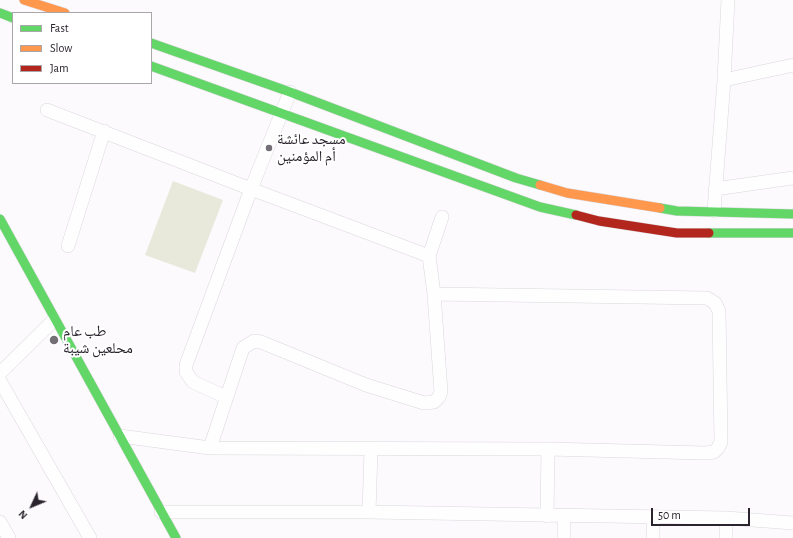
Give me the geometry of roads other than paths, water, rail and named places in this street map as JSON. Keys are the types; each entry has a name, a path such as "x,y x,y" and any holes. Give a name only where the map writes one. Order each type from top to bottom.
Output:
{"main road":[{"path":"24,0 52,4 64,12"},
{"path":"0,13 12,18"},
{"path":"152,44 166,60 281,114 540,207 599,221 677,233 793,233"},
{"path":"152,66 166,60 290,92 516,178 566,194 677,211 793,214"},
{"path":"0,220 176,538"}],"street":[{"path":"714,211 724,80 728,0"},
{"path":"724,80 793,65"},
{"path":"226,397 193,382 186,372 186,365 251,189 290,92"},
{"path":"47,110 429,256"},
{"path":"68,246 104,131"},
{"path":"715,189 793,178"},
{"path":"210,448 243,348 254,341 261,342 366,385 424,402 434,402 441,392 434,294 429,256 442,217"},
{"path":"120,436 210,448 371,450 548,449 705,453 714,452 718,448 721,442 719,311 715,303 707,298 434,294"},
{"path":"0,373 54,320"},
{"path":"0,381 90,538"},
{"path":"547,516 548,449"},
{"path":"369,512 371,450"},
{"path":"161,512 369,512 726,518 793,524"},
{"path":"564,516 564,538"},
{"path":"653,517 653,538"},
{"path":"726,518 726,538"},
{"path":"0,522 9,538"}],"place":[{"name":"مسجد عائشة أم المؤمنين","path":"269,148"},
{"name":"طب عام محلعين شيبة","path":"54,340"}]}
